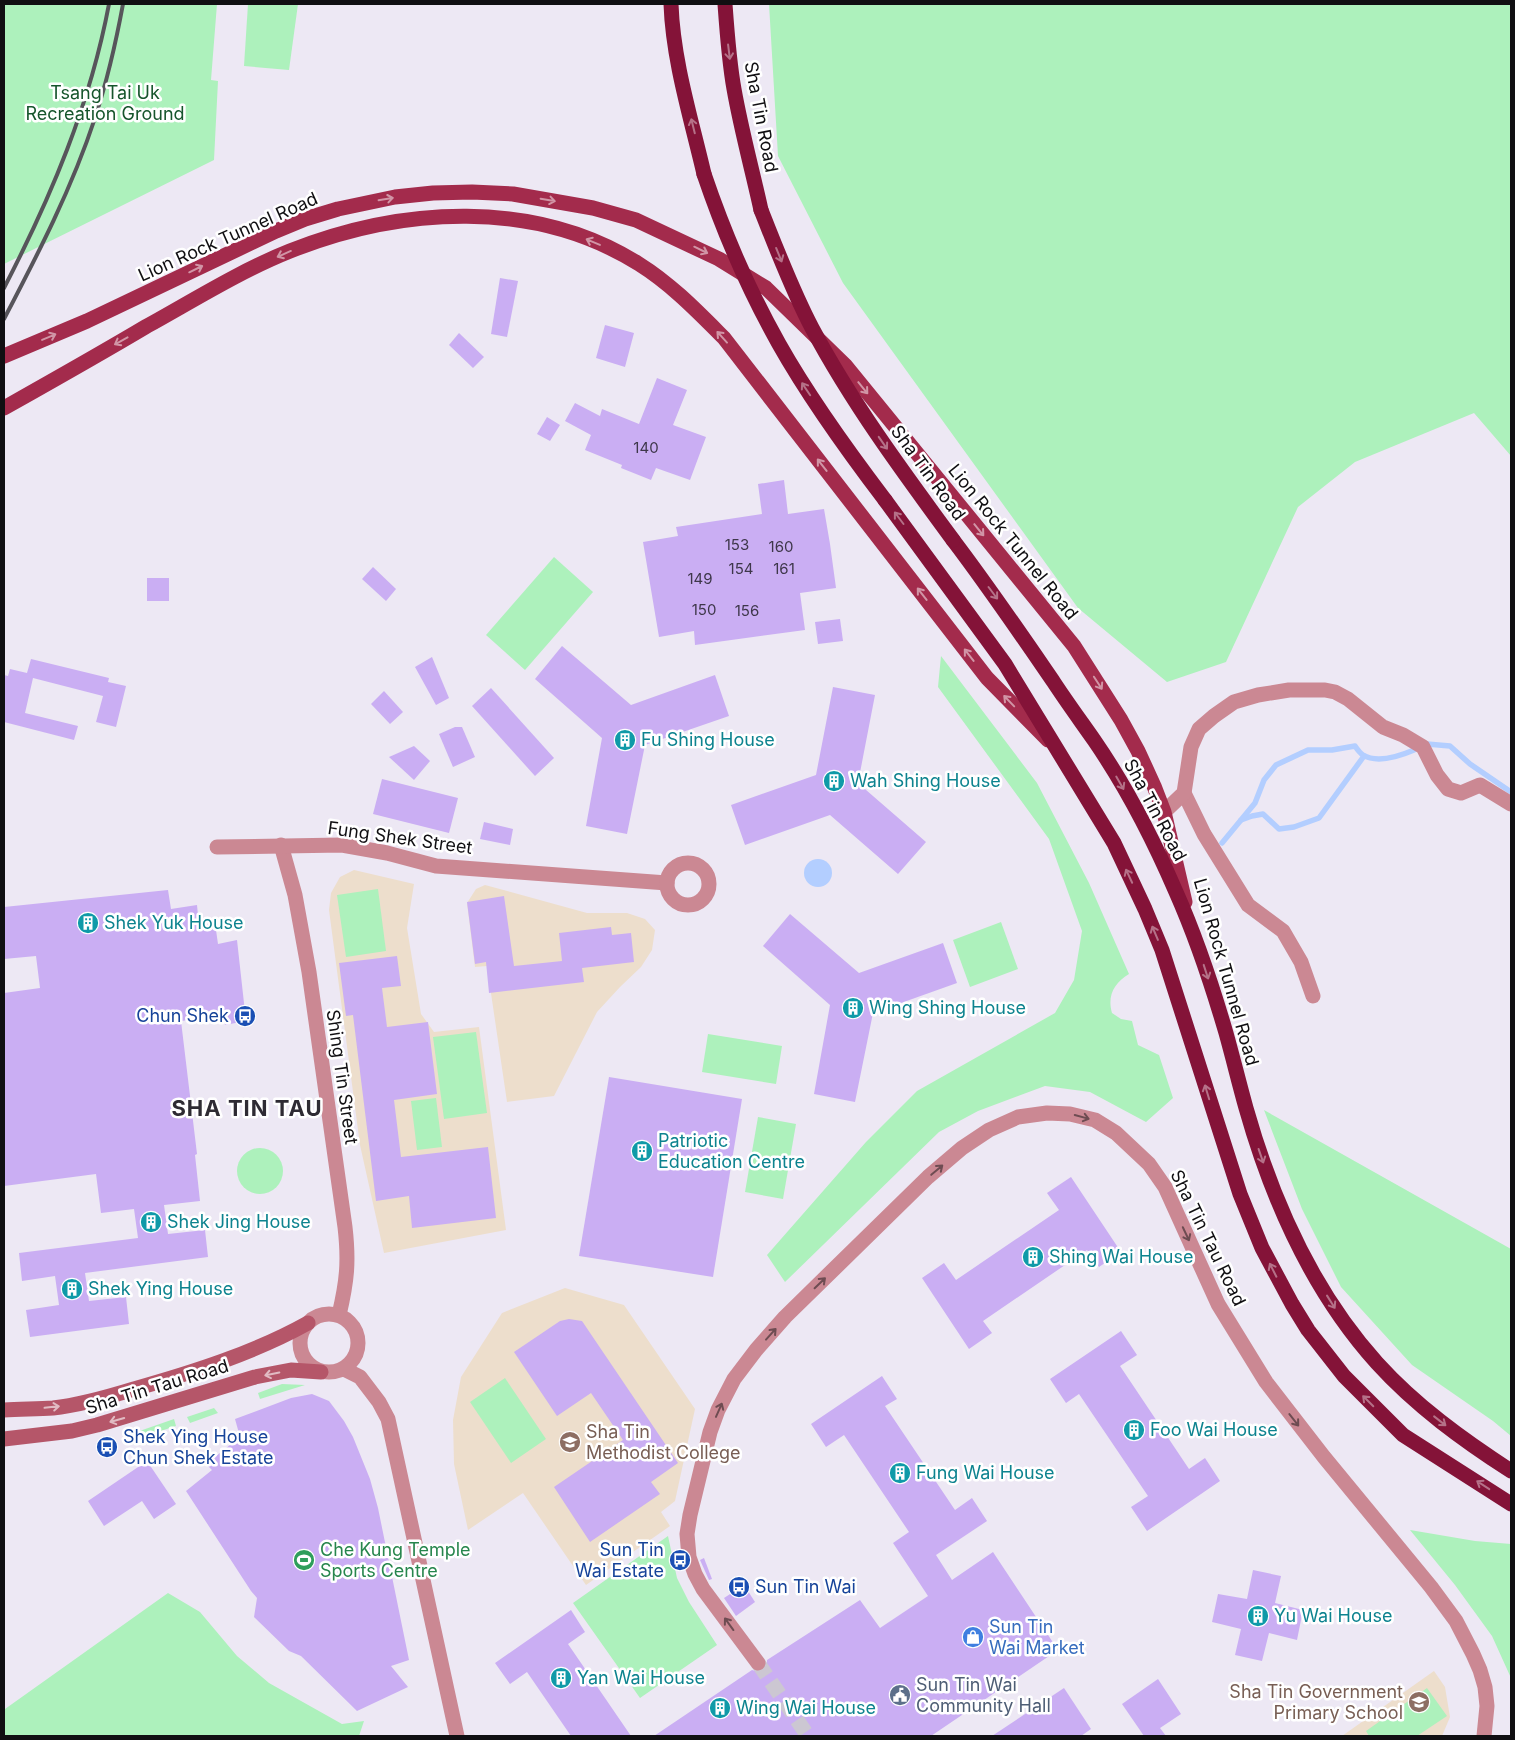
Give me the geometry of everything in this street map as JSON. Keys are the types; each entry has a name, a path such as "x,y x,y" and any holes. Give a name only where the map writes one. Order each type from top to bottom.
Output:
{"highway":[{"path":"671,4 681,74 704,174 743,274 779,344 826,419 1005,664 1114,843 1162,950 1240,1194 1262,1248 1292,1304 1308,1330 1344,1376 1403,1435 1511,1504"},
{"name":"Sha Tin Road","path":"725,4 734,86 761,210 794,292 843,382 875,432 997,598 1095,741 1142,822 1175,889 1190,926"},
{"name":"Lion Rock Tunnel Road","path":"1190,926 1226,1032 1246,1109 1263,1160 1290,1228 1317,1280 1354,1336 1378,1365 1434,1417 1511,1471"}],"main road":[{"name":"Lion Rock Tunnel Road","path":"4,356 87,321 276,231 322,214 366,202 433,193 513,194 593,208 636,220 719,259 766,288 845,365 1074,646 1134,743 1154,786 1164,812 1190,926"},
{"path":"4,408 215,288 289,252 329,237 407,220 456,216 491,217 526,222 573,234 613,250 661,279 683,296 724,338 987,678 1056,749"}],"street":[{"path":"1313,996 1301,962 1284,931 1248,905 1204,834 1184,793 1191,747 1199,729 1234,702 1258,695 1290,690 1325,690 1335,692 1348,699 1383,727 1403,735 1423,747 1437,775 1448,789 1462,793 1480,785 1511,804"},
{"path":"1164,812 1184,793"},
{"name":"Shing Tin Street","path":"282,845 295,895 309,972 345,1227 348,1255 346,1287 338,1315"},
{"name":"Fung Shek Street","path":"218,847 342,845 386,853 436,866 667,883"},
{"name":"Sha Tin Tau Road","path":"758,1663 703,1589 689,1557 687,1534 710,1432 718,1410 734,1379 756,1350 786,1317 928,1177 962,1148 990,1130 1018,1117 1047,1113 1070,1114 1095,1120 1116,1133 1149,1164 1165,1187 1218,1304 1280,1401 1431,1587 1456,1621 1480,1670 1485,1687 1487,1706 1484,1736"},
{"name":"Sha Tin Tau Road","path":"4,1410 54,1408 96,1400 166,1380 248,1352 282,1337 322,1314 338,1315"},
{"path":"338,1315 352,1325 358,1337 356,1355 344,1369 360,1377 379,1402 388,1419 457,1736"},
{"path":"308,1323 302,1332 300,1349 308,1364 321,1372"},
{"name":"Sha Tin Tau Road","path":"4,1439 72,1431 97,1425 254,1377 291,1370 337,1372 344,1369"}],"shaded area":[{"path":"354,870 414,884 407,928 421,1014 434,1032 479,1027 506,1230 384,1253 360,1145 329,910 331,893 340,877"},
{"path":"485,885 587,913 627,913 645,919 655,930 652,950 641,967 597,1012 554,1096 507,1102 487,966 475,967 467,903 476,889"},
{"name":"Sha Tin Methodist College","path":"565,1288 624,1305 695,1409 675,1501 661,1512 670,1526 586,1585 523,1493 468,1530 454,1464 453,1420 461,1377 502,1313"},
{"name":"Sha Tin Government Primary School","path":"1434,1671 1445,1687 1450,1717 1442,1736 1342,1736"}],"green space":[{"name":"Tsang Tai Uk Recreation Ground","path":"4,4 217,4 211,80 218,81 214,160 4,264"},
{"path":"248,4 298,4 289,70 244,66"},
{"path":"769,4 1511,4 1511,456 1474,413 1355,462 1298,507 1226,662 1167,682 1078,608 843,283 778,156"},
{"path":"554,557 593,592 525,670 486,635"},
{"path":"941,656 1037,783 1089,883 1129,974 1119,981 1113,990 1110,1001 1112,1013 1121,1019 1132,1021 1138,1045 1159,1055 1173,1098 1146,1122 1090,1092 1045,1086 978,1111 939,1132 785,1282 767,1255 866,1142 917,1091 1055,1013 1074,980 1082,931 1049,839 938,687"},
{"path":"378,889 386,951 346,957 337,895"},
{"path":"1001,922 1018,969 970,987 953,940"},
{"path":"476,1032 487,1113 444,1119 433,1037"},
{"path":"708,1034 782,1046 776,1084 702,1072"},
{"path":"436,1098 442,1147 417,1150 411,1101"},
{"path":"1264,1110 1511,1249 1511,1436 1493,1421 1412,1365 1341,1287 1302,1209"},
{"path":"758,1117 796,1124 783,1199 745,1192"},
{"path":"260,1148 273,1152 279,1158 283,1171 279,1184 273,1190 260,1194 247,1190 241,1184 237,1171 241,1158 247,1152"},
{"path":"505,1378 546,1439 511,1463 470,1402"},
{"path":"282,1384 305,1385 260,1399 258,1393"},
{"path":"214,1408 218,1413 190,1423 187,1417"},
{"path":"174,1419 176,1426 133,1440 131,1434"},
{"path":"1410,1530 1475,1541 1511,1544 1511,1678 1492,1636 1455,1585"},
{"path":"668,1536 677,1578 689,1602 717,1645 640,1698 573,1603"},
{"path":"168,1593 200,1612 237,1656 269,1683 342,1724 364,1721 359,1736 4,1736 4,1707 5,1709"},
{"path":"1427,1688 1447,1716 1417,1736 1369,1736 1366,1731"}],"water":[{"path":"818,859 828,863 832,873 828,883 818,887 808,883 804,873 808,863"}],"building":[{"path":"500,278 518,281 507,337 491,334"},
{"path":"605,325 634,333 625,367 596,358"},
{"path":"459,333 484,357 473,368 449,345"},
{"path":"657,378 687,390 673,425 706,437 690,480 656,468 651,480 621,468 622,465 585,450 591,435 565,421 575,403 600,416 602,409 639,424"},
{"path":"547,417 560,425 550,441 537,434"},
{"path":"784,480 788,514 824,509 830,544 836,588 800,593 805,630 695,645 694,631 659,637 643,542 678,536 676,527 762,514 758,484"},
{"path":"373,567 396,589 386,601 362,579"},
{"path":"147,578 169,578 169,601 147,601"},
{"path":"840,619 843,641 818,644 815,622"},
{"name":"Fu Shing House","path":"562,646 631,705 715,675 729,716 645,745 627,834 586,826 602,738 535,679"},
{"path":"432,657 449,698 436,705 415,667"},
{"path":"31,659 109,678 108,682 126,686 116,727 96,722 103,696 33,678 25,713 78,726 74,740 4,722 4,675 8,676 10,669 27,673"},
{"name":"Wah Shing House","path":"833,687 875,695 858,783 926,842 898,874 830,815 745,845 731,805 816,775"},
{"path":"491,688 554,758 535,776 472,706"},
{"path":"384,691 403,712 390,724 371,704"},
{"path":"455,727 462,727 475,757 453,767 439,734"},
{"path":"414,746 430,761 414,780 389,757"},
{"path":"382,779 458,798 449,833 373,814"},
{"path":"484,822 513,829 510,845 480,839"},
{"path":"168,890 171,909 197,905 199,926 215,923 218,944 237,940 246,1021 225,1025 224,1016 181,1021 197,1154 195,1155 200,1201 164,1205 168,1234 205,1230 208,1257 85,1273 89,1301 126,1297 129,1324 30,1337 26,1310 59,1305 55,1276 22,1281 19,1253 138,1238 134,1209 101,1213 96,1174 4,1186 4,993 40,988 36,956 4,959 4,907"},
{"path":"504,896 514,966 562,961 559,933 611,927 612,935 631,933 634,962 582,968 584,982 489,993 486,962 475,964 467,902"},
{"name":"Wing Shing House","path":"790,914 859,973 943,943 957,983 873,1013 855,1102 814,1094 830,1005 763,946"},
{"path":"397,956 401,986 382,988 387,1027 428,1022 437,1094 394,1100 401,1157 488,1147 496,1218 412,1228 409,1196 376,1201 353,1015 346,1016 339,963"},
{"name":"Patriotic Education Centre","path":"609,1077 742,1099 713,1277 579,1256"},
{"name":"Shing Wai House","path":"1071,1177 1121,1252 1099,1267 1087,1250 983,1321 992,1333 969,1349 922,1278 944,1263 956,1280 1059,1210 1047,1193"},
{"path":"569,1319 582,1321 678,1463 651,1482 660,1494 590,1542 554,1487 623,1440 591,1393 557,1416 514,1352 560,1321"},
{"name":"Foo Wai House","path":"1121,1331 1137,1355 1120,1366 1189,1469 1205,1458 1220,1481 1147,1531 1131,1507 1148,1496 1079,1394 1066,1403 1050,1379"},
{"path":"882,1376 897,1399 885,1406 955,1510 972,1498 987,1521 936,1555 952,1580 993,1552 1058,1650 931,1736 654,1736 752,1670 763,1671 767,1666 767,1660 860,1600 880,1628 928,1596 893,1543 909,1532 844,1435 826,1447 811,1424"},
{"name":"Che Kung Temple Sports Centre","path":"312,1394 329,1401 344,1421 353,1437 370,1479 378,1508 409,1660 391,1666 408,1687 357,1711 301,1656 289,1651 254,1617 257,1598 186,1491 212,1470 206,1464 240,1437 235,1419 291,1398"},
{"path":"147,1461 176,1504 154,1519 142,1501 104,1526 88,1501"},
{"path":"704,1558 712,1579 709,1580 700,1560"},
{"name":"Yu Wai House","path":"1253,1570 1281,1576 1275,1603 1303,1610 1297,1640 1269,1633 1262,1661 1235,1655 1241,1629 1212,1622 1218,1594 1247,1599"},
{"path":"744,1585 755,1602 736,1616 724,1598"},
{"name":"Yan Wai House","path":"571,1610 585,1632 568,1644 631,1736 571,1736 527,1672 510,1684 495,1663"},
{"path":"1158,1679 1181,1714 1160,1728 1166,1736 1144,1736 1122,1704"},
{"path":"1064,1688 1091,1729 1081,1736 992,1736"}],"waterway":[{"path":"1427,744 1450,746 1470,764 1511,792"},
{"path":"1222,843 1255,803 1264,780 1276,765 1308,750 1332,750 1355,746 1363,755 1375,759 1396,757 1414,750"},
{"path":"1241,820 1263,814 1279,829 1294,827 1319,818 1364,756"}],"tunnel":[{"path":"758,1663 808,1736"}],"railway":[{"path":"4,288 38,219 67,150 91,78 109,4"},
{"path":"4,319 54,220 86,144 107,76 123,4"}],"place":[{"name":"Fu Shing House","path":"625,740"},
{"name":"Wah Shing House","path":"834,781"},
{"name":"Shek Yuk House","path":"88,923"},
{"name":"Wing Shing House","path":"853,1008"},
{"name":"Chun Shek","path":"245,1016"},
{"name":"Patriotic Education Centre","path":"642,1151"},
{"name":"Shek Jing House","path":"151,1222"},
{"name":"Shing Wai House","path":"1033,1257"},
{"name":"Shek Ying House","path":"72,1289"},
{"name":"Foo Wai House","path":"1134,1430"},
{"name":"Sha Tin Methodist College","path":"570,1442"},
{"name":"Shek Ying House Chun Shek Estate","path":"107,1447"},
{"name":"Fung Wai House","path":"900,1473"},
{"name":"Che Kung Temple Sports Centre","path":"304,1560"},
{"name":"Sun Tin Wai Estate","path":"680,1560"},
{"name":"Sun Tin Wai","path":"739,1587"},
{"name":"Yu Wai House","path":"1258,1616"},
{"name":"Sun Tin Wai Market","path":"973,1637"},
{"name":"Yan Wai House","path":"561,1678"},
{"name":"Sun Tin Wai Community Hall","path":"900,1695"},
{"name":"Sha Tin Government Primary School","path":"1419,1702"},
{"name":"Wing Wai House","path":"720,1708"}],"district":[{"name":"SHA TIN TAU","path":"247,1108"}]}
